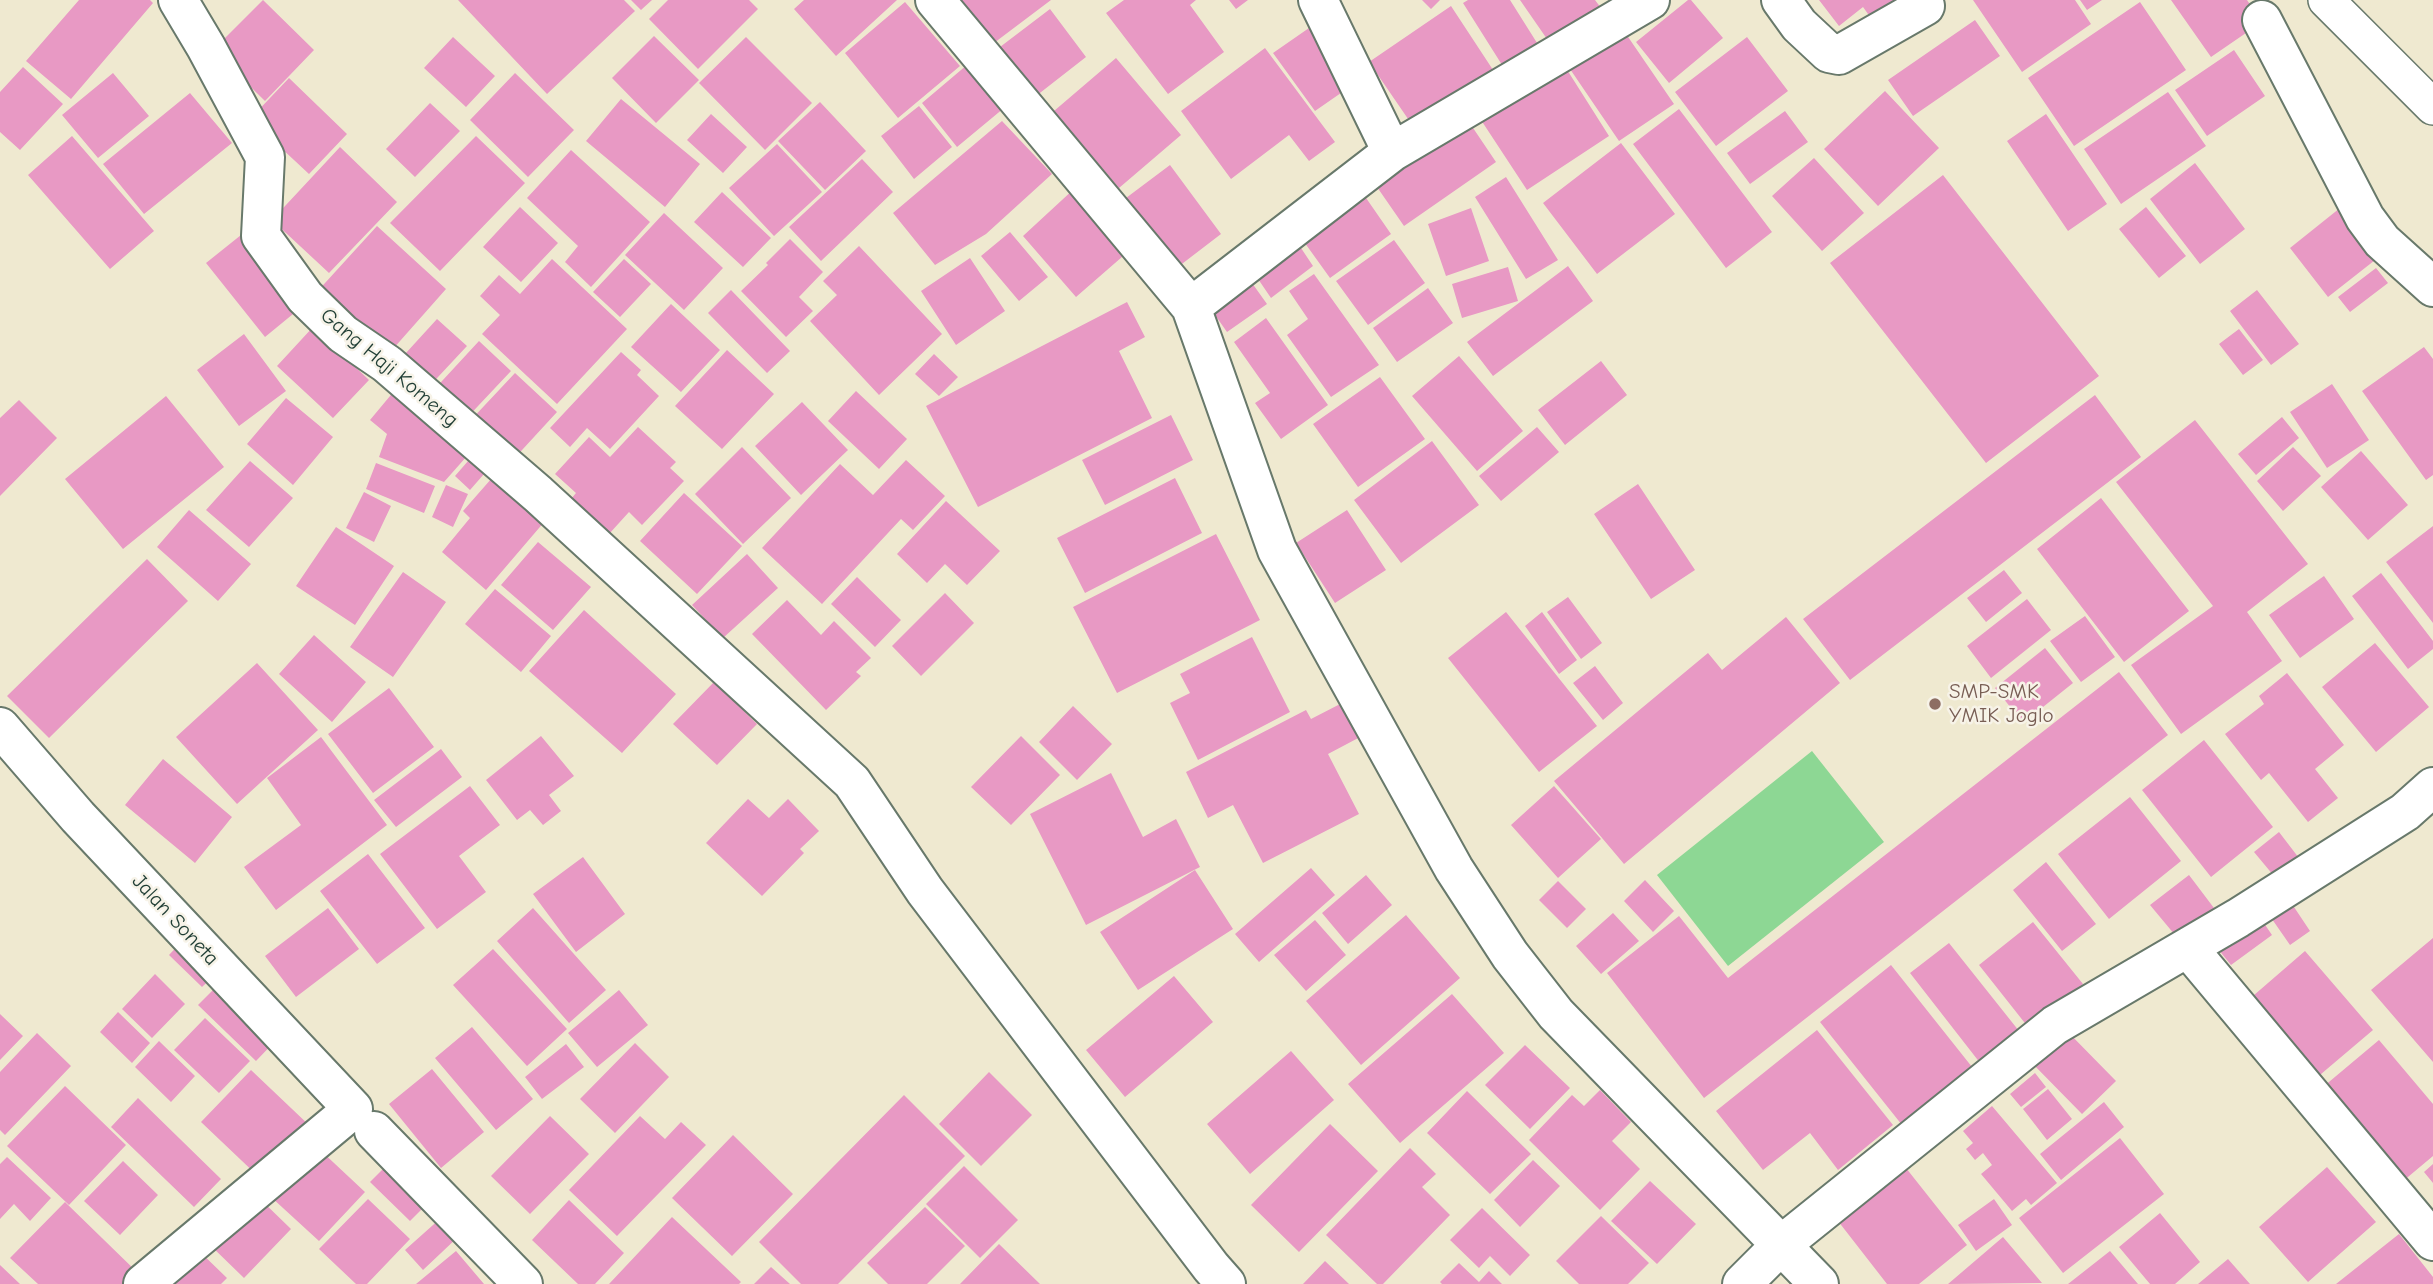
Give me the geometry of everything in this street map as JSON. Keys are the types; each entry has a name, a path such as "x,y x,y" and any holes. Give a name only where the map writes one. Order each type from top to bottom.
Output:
{"street":[{"name":"Gang Haji Komeng","path":"177,0 206,47 265,157 261,236 305,297 343,334 387,364 538,495 852,782 925,891 1226,1284"},
{"path":"1318,0 1392,152"},
{"path":"1191,307 1392,152 1650,0"},
{"path":"1781,0 1799,25 1829,53 1839,55 1925,6"},
{"path":"938,4 1191,307 1277,550 1454,869 1510,955 1556,1014 1819,1284"},
{"path":"2262,20 2365,218 2382,241 2433,287"},
{"name":"Jalan Soneta","path":"0,727 78,817 363,1120 523,1284"},
{"path":"1742,1284 1781,1245 2055,1025 2188,948 2405,812 2433,788"},
{"path":"2188,948 2433,1241"},
{"path":"143,1284 363,1120"}],"lane":[{"path":"2326,0 2433,107"}],"green space":[{"path":"1812,751 1884,842 1728,966 1657,875"}],"building":[{"path":"79,0 150,0 153,3 71,99 26,61"},
{"path":"263,0 314,50 265,101 213,50"},
{"path":"458,0 624,0 635,11 547,94"},
{"path":"631,0 652,0 641,10"},
{"path":"668,0 749,0 758,9 698,69 649,19"},
{"path":"804,0 897,0 836,56 794,9"},
{"path":"950,0 1051,0 986,49"},
{"path":"1124,0 1196,0 1190,5 1224,52 1168,94 1106,13"},
{"path":"1229,0 1248,0 1236,9"},
{"path":"1422,0 1440,0 1431,9"},
{"path":"1468,0 1510,0 1544,54 1509,76 1463,3"},
{"path":"1520,0 1595,0 1607,16 1556,52"},
{"path":"1691,0 1723,38 1669,83 1636,42"},
{"path":"1819,0 1907,0 1876,25 1863,7 1839,26"},
{"path":"1973,0 2075,0 2091,24 2022,72"},
{"path":"2080,0 2102,0 2087,10"},
{"path":"2171,0 2247,0 2262,22 2211,57"},
{"path":"905,2 960,66 898,118 845,53"},
{"path":"2140,2 2186,70 2074,146 2028,78"},
{"path":"1451,6 1497,76 1417,132 1369,62"},
{"path":"1050,9 1086,57 1036,96 1000,47"},
{"path":"1975,20 2000,56 1913,116 1888,80"},
{"path":"1309,28 1351,86 1315,111 1273,53"},
{"path":"1624,31 1674,104 1619,141 1570,69"},
{"path":"654,36 699,80 656,123 612,78"},
{"path":"453,37 495,76 466,107 424,68"},
{"path":"746,37 812,103 765,150 699,83"},
{"path":"1747,37 1788,91 1716,146 1675,92"},
{"path":"1265,48 1335,142 1309,161 1289,135 1231,179 1181,111"},
{"path":"2234,50 2265,96 2207,136 2175,90"},
{"path":"1116,58 1181,135 1119,188 1054,111"},
{"path":"974,59 1010,103 957,147 922,103"},
{"path":"1564,65 1609,136 1527,190 1481,120"},
{"path":"23,67 63,104 20,150 0,132 0,92"},
{"path":"113,73 149,116 98,158 62,115"},
{"path":"515,73 574,130 528,177 470,120"},
{"path":"289,78 347,134 309,174 250,119"},
{"path":"1885,91 1939,148 1878,206 1824,149"},
{"path":"2168,92 2206,146 2121,204 2084,149"},
{"path":"190,93 232,143 144,214 103,164"},
{"path":"621,99 700,164 665,207 586,141"},
{"path":"820,102 866,151 825,190 778,141"},
{"path":"430,103 460,131 415,177 386,149"},
{"path":"919,106 952,147 914,179 881,136"},
{"path":"1679,109 1772,232 1726,268 1633,144"},
{"path":"1785,111 1808,142 1750,184 1727,153"},
{"path":"711,114 747,147 723,173 687,140"},
{"path":"2046,114 2107,204 2068,231 2007,141"},
{"path":"1002,121 1052,174 986,234 935,265 893,213"},
{"path":"1469,122 1496,162 1404,226 1377,187"},
{"path":"72,136 154,231 110,269 28,175"},
{"path":"476,136 525,183 440,271 390,223"},
{"path":"1621,143 1675,214 1597,274 1543,203"},
{"path":"777,144 822,192 774,236 729,188"},
{"path":"340,147 397,202 329,273 272,220"},
{"path":"571,150 650,222 591,287 565,262 578,246 527,198"},
{"path":"1814,158 1864,213 1822,251 1772,196"},
{"path":"862,159 893,192 821,261 789,227"},
{"path":"2195,163 2245,229 2200,264 2150,199"},
{"path":"1170,165 1221,234 1174,270 1122,201"},
{"path":"1943,175 2099,376 1986,463 1830,263"},
{"path":"1506,177 1558,260 1526,279 1475,197"},
{"path":"1075,188 1130,250 1076,297 1023,236"},
{"path":"722,192 771,238 743,267 694,222"},
{"path":"1364,195 1391,234 1330,278 1302,239"},
{"path":"2345,204 2384,253 2328,297 2290,248"},
{"path":"520,207 558,243 521,282 483,247"},
{"path":"2146,207 2186,256 2159,278 2119,229"},
{"path":"1471,208 1489,261 1446,276 1428,224"},
{"path":"664,213 723,268 684,310 625,255"},
{"path":"377,226 446,289 385,358 315,294"},
{"path":"246,231 304,305 265,337 206,263"},
{"path":"1010,232 1048,277 1019,301 981,256"},
{"path":"790,239 823,272 799,297 813,311 786,337 741,291"},
{"path":"1394,240 1425,283 1368,325 1336,281"},
{"path":"1299,245 1313,266 1271,298 1256,276"},
{"path":"859,246 942,334 879,395 810,321 837,295 823,281"},
{"path":"970,258 1005,311 956,345 921,291"},
{"path":"552,259 627,329 557,404 482,334 500,315 480,296 499,275 520,294"},
{"path":"624,259 651,284 620,317 593,292"},
{"path":"1568,266 1593,301 1493,376 1467,342"},
{"path":"1508,267 1518,301 1462,318 1452,284"},
{"path":"2376,268 2388,283 2350,312 2338,297"},
{"path":"1314,274 1379,365 1331,397 1287,335 1308,319 1289,291"},
{"path":"1247,276 1267,304 1227,332 1208,305"},
{"path":"1428,288 1453,323 1397,362 1373,328"},
{"path":"731,290 790,351 767,373 708,313"},
{"path":"2257,290 2299,344 2271,365 2230,311"},
{"path":"1127,302 1145,337 1119,351 1152,418 978,507 926,406"},
{"path":"671,304 720,350 681,392 631,347"},
{"path":"1266,318 1328,405 1281,439 1255,403 1270,393 1234,342"},
{"path":"437,319 467,346 424,392 395,365"},
{"path":"313,327 369,380 333,418 277,366"},
{"path":"2239,329 2263,360 2243,375 2219,344"},
{"path":"244,334 286,391 239,426 197,370"},
{"path":"479,341 511,371 462,423 430,394"},
{"path":"2424,347 2433,359 2433,475 2426,480 2362,391"},
{"path":"727,350 774,394 722,449 675,406"},
{"path":"621,352 641,370 637,375 659,396 610,449 587,428 570,447 550,428"},
{"path":"934,354 958,377 939,396 915,374"},
{"path":"1459,356 1523,431 1477,471 1412,396"},
{"path":"1601,361 1627,395 1565,445 1538,410"},
{"path":"515,373 557,412 511,462 469,422"},
{"path":"1380,377 1425,439 1358,487 1313,424"},
{"path":"400,384 475,447 444,482 379,457 387,434 370,420"},
{"path":"2332,384 2369,440 2327,468 2290,412"},
{"path":"856,391 907,439 879,469 828,421"},
{"path":"2095,395 2141,457 1850,680 1803,619"},
{"path":"166,396 224,467 123,549 65,479"},
{"path":"286,398 333,437 293,485 247,444"},
{"path":"19,400 57,438 0,496 0,418"},
{"path":"802,402 848,450 801,495 755,446"},
{"path":"1171,415 1193,460 1105,505 1082,460"},
{"path":"2282,417 2299,438 2256,475 2238,454"},
{"path":"2195,420 2308,564 2247,612 2282,661 2181,734 2131,665 2213,606 2116,482"},
{"path":"638,427 676,462 670,468 684,481 642,525 629,512 609,534 571,499 576,493 555,474 589,437 610,457"},
{"path":"1537,427 1559,452 1501,501 1479,476"},
{"path":"1432,441 1479,505 1401,563 1354,500"},
{"path":"742,447 791,498 743,544 695,494"},
{"path":"2293,447 2321,476 2283,511 2257,481"},
{"path":"2361,451 2408,505 2368,540 2321,487"},
{"path":"475,453 491,466 470,490 455,476"},
{"path":"906,460 945,496 913,530 901,519 822,604 762,548 840,464 873,495"},
{"path":"250,461 293,498 249,547 206,510"},
{"path":"376,463 435,486 424,513 366,489"},
{"path":"499,470 551,514 486,590 442,552 470,518 463,511"},
{"path":"1175,478 1202,533 1085,593 1057,538"},
{"path":"1638,484 1695,570 1651,599 1594,514"},
{"path":"446,485 468,494 453,527 432,517"},
{"path":"364,492 391,506 374,542 346,528"},
{"path":"684,493 742,546 697,594 640,541"},
{"path":"2101,498 2189,611 2124,662 2037,549"},
{"path":"946,501 1000,551 967,585 945,564 927,583 897,554"},
{"path":"189,510 251,564 218,601 157,547"},
{"path":"1347,510 1386,570 1335,603 1296,543"},
{"path":"2433,526 2433,623 2386,562"},
{"path":"336,527 394,566 355,625 296,586"},
{"path":"1216,534 1260,620 1117,693 1073,607"},
{"path":"538,542 591,587 553,630 501,585"},
{"path":"747,554 778,588 723,638 692,605"},
{"path":"147,559 188,601 49,738 7,696"},
{"path":"2004,570 2022,593 1986,622 1967,598"},
{"path":"403,572 446,602 393,677 350,647"},
{"path":"2381,573 2433,641 2433,649 2408,669 2352,596"},
{"path":"2324,576 2354,619 2300,658 2269,615"},
{"path":"857,577 901,620 875,647 831,604"},
{"path":"495,589 551,636 521,672 465,624"},
{"path":"945,593 974,623 921,676 892,646"},
{"path":"1568,597 1602,643 1581,659 1547,612"},
{"path":"2027,599 2051,630 1991,678 1967,646"},
{"path":"787,600 821,635 834,621 871,658 856,672 861,676 826,710 752,634"},
{"path":"584,610 676,694 622,753 529,671"},
{"path":"1506,612 1597,726 1539,772 1448,658"},
{"path":"1542,612 1577,660 1559,674 1525,626"},
{"path":"2085,616 2115,657 2081,682 2050,641"},
{"path":"1786,617 1840,683 1624,864 1554,781 1708,653 1722,670"},
{"path":"314,635 366,682 332,722 279,674"},
{"path":"1252,637 1290,712 1198,760 1170,703 1190,693 1180,674"},
{"path":"2375,643 2429,707 2376,752 2322,687"},
{"path":"2045,648 2073,683 2023,723 1995,688"},
{"path":"257,663 318,730 237,804 176,737"},
{"path":"1595,666 1623,703 1603,720 1573,683"},
{"path":"2119,672 2168,735 1704,1098 1607,973 1679,916 1728,978"},
{"path":"2287,673 2344,745 2315,769 2338,798 2308,822 2269,773 2261,780 2225,734 2264,704 2259,696"},
{"path":"714,682 757,724 717,765 673,724"},
{"path":"389,688 434,747 373,793 328,734"},
{"path":"1344,702 1362,736 1328,754 1359,814 1263,863 1233,805 1208,818 1186,772 1306,710 1311,719"},
{"path":"1073,706 1112,744 1077,780 1039,742"},
{"path":"541,736 574,776 549,795 561,811 543,825 530,810 517,820 486,780"},
{"path":"1021,736 1060,775 1011,825 971,787"},
{"path":"321,737 387,825 276,910 244,867 301,825 267,778"},
{"path":"2204,740 2273,827 2211,877 2142,790"},
{"path":"441,749 462,777 396,827 374,800"},
{"path":"163,759 232,817 195,863 125,805"},
{"path":"1111,773 1143,837 1176,819 1200,867 1086,925 1030,814"},
{"path":"470,786 500,825 459,856 486,892 437,929 380,854"},
{"path":"1554,786 1601,839 1558,878 1511,825"},
{"path":"2130,797 2181,861 2109,919 2058,854"},
{"path":"748,799 769,818 788,799 819,831 800,849 804,853 762,896 706,843"},
{"path":"2279,832 2302,862 2279,882 2254,852"},
{"path":"368,854 425,928 377,964 320,891"},
{"path":"583,857 625,914 576,952 533,894"},
{"path":"2046,862 2096,924 2062,951 2013,890"},
{"path":"1311,868 1335,895 1259,962 1235,934"},
{"path":"1195,870 1233,929 1138,990 1100,932"},
{"path":"1366,875 1392,905 1348,944 1322,913"},
{"path":"2189,875 2217,912 2180,941 2150,905"},
{"path":"1645,880 1674,911 1653,932 1624,901"},
{"path":"1558,881 1586,909 1567,928 1539,900"},
{"path":"2286,895 2310,931 2290,945 2265,909"},
{"path":"328,908 359,949 296,997 265,956"},
{"path":"533,908 606,990 569,1023 497,941"},
{"path":"1613,913 1639,941 1601,974 1576,946"},
{"path":"2257,913 2272,935 2231,965 2214,944"},
{"path":"1406,915 1460,978 1361,1065 1306,1001"},
{"path":"1315,920 1346,955 1306,991 1274,955"},
{"path":"2033,922 2083,984 2028,1027 1979,965"},
{"path":"185,938 219,971 202,987 169,955"},
{"path":"2433,938 2433,1062 2371,990"},
{"path":"1949,943 2023,1036 1984,1068 1910,973"},
{"path":"493,949 567,1029 527,1066 453,985"},
{"path":"2305,951 2373,1030 2314,1080 2246,1002"},
{"path":"1891,965 1976,1072 1906,1130 1820,1022"},
{"path":"155,974 185,1004 152,1038 122,1009"},
{"path":"1174,976 1213,1022 1125,1097 1086,1050"},
{"path":"223,980 281,1035 256,1061 198,1005"},
{"path":"619,990 648,1025 597,1067 568,1033"},
{"path":"1452,994 1504,1053 1400,1143 1348,1084"},
{"path":"118,1012 150,1043 132,1063 100,1032"},
{"path":"0,1014 23,1036 0,1060"},
{"path":"205,1018 250,1061 219,1093 174,1050"},
{"path":"472,1027 533,1099 496,1130 435,1058"},
{"path":"2064,1028 2116,1081 2082,1114 2030,1061"},
{"path":"1817,1030 1893,1125 1838,1170 1810,1133 1763,1170 1716,1111"},
{"path":"37,1033 71,1066 5,1135 0,1130 0,1072"},
{"path":"2379,1040 2433,1104 2433,1156 2396,1187 2317,1092"},
{"path":"159,1041 195,1076 171,1102 135,1067"},
{"path":"635,1043 669,1077 615,1133 580,1099"},
{"path":"566,1044 584,1067 542,1099 525,1077"},
{"path":"1525,1045 1570,1088 1530,1129 1485,1085"},
{"path":"1291,1051 1334,1100 1250,1174 1207,1124"},
{"path":"432,1069 484,1132 441,1168 389,1104"},
{"path":"251,1070 311,1127 261,1179 201,1122"},
{"path":"989,1072 1032,1115 981,1166 939,1124"},
{"path":"2035,1073 2046,1087 2021,1107 2010,1094"},
{"path":"65,1086 126,1145 69,1205 7,1146"},
{"path":"2048,1089 2072,1119 2047,1140 2023,1109"},
{"path":"1600,1090 1631,1122 1612,1141 1640,1169 1600,1210 1529,1140 1572,1095 1584,1106"},
{"path":"1467,1091 1531,1154 1490,1194 1427,1133"},
{"path":"904,1095 965,1156 838,1284 801,1284 759,1242"},
{"path":"138,1098 221,1179 194,1207 111,1127"},
{"path":"2104,1102 2124,1127 2061,1180 2040,1154"},
{"path":"1992,1106 2057,1183 2031,1205 2026,1199 2012,1211 1981,1174 1992,1165 1983,1153 1975,1160 1966,1149 1973,1143 1963,1131"},
{"path":"550,1116 589,1154 530,1214 491,1176"},
{"path":"640,1116 665,1139 681,1122 706,1145 617,1236 569,1190"},
{"path":"1330,1124 1378,1171 1299,1252 1251,1205"},
{"path":"733,1135 793,1194 732,1256 672,1198"},
{"path":"2120,1138 2164,1194 2063,1273 2019,1218"},
{"path":"318,1148 365,1192 319,1241 271,1197"},
{"path":"1410,1148 1436,1174 1422,1187 1450,1215 1383,1284 1377,1284 1326,1235"},
{"path":"7,1157 51,1198 30,1221 14,1204 0,1219 0,1164"},
{"path":"1533,1160 1560,1186 1520,1227 1494,1200"},
{"path":"123,1161 158,1195 120,1235 84,1201"},
{"path":"391,1161 430,1201 410,1221 370,1182"},
{"path":"2433,1164 2433,1183 2424,1172"},
{"path":"964,1166 1018,1220 980,1258 926,1204"},
{"path":"2327,1167 2376,1222 2308,1282 2259,1227"},
{"path":"1906,1168 1967,1245 1919,1284 1887,1284 1838,1221"},
{"path":"1650,1181 1696,1224 1657,1264 1611,1221"},
{"path":"256,1195 291,1229 244,1278 209,1244"},
{"path":"368,1199 410,1239 367,1284 356,1284 319,1249"},
{"path":"1994,1199 2012,1225 1976,1251 1958,1225"},
{"path":"569,1200 624,1253 595,1284 578,1284 532,1240"},
{"path":"65,1202 139,1274 129,1284 38,1284 10,1258"},
{"path":"925,1207 965,1246 927,1284 888,1284 867,1263"},
{"path":"1482,1208 1530,1255 1510,1276 1490,1256 1479,1268 1450,1240"},
{"path":"2160,1213 2200,1262 2175,1284 2150,1284 2119,1247"},
{"path":"1601,1216 1649,1263 1628,1284 1579,1284 1556,1261"},
{"path":"442,1217 459,1236 423,1270 405,1250"},
{"path":"672,1217 741,1282 609,1284"},
{"path":"2399,1234 2433,1277 2433,1284 2336,1284"},
{"path":"2003,1237 2042,1283 1948,1284"},
{"path":"999,1244 1040,1284 960,1284"},
{"path":"196,1248 227,1278 221,1284 161,1284"},
{"path":"456,1251 484,1284 416,1284"},
{"path":"2110,1251 2138,1284 2068,1284"},
{"path":"2228,1259 2250,1284 2198,1284"},
{"path":"1325,1261 1349,1284 1303,1284"},
{"path":"1459,1263 1479,1282 1489,1271 1502,1284 1442,1284 1440,1282"},
{"path":"0,1265 20,1284 0,1284"},
{"path":"771,1267 790,1284 754,1284"}],"place":[{"name":"SMP-SMK YMIK Joglo","path":"1935,704"}]}
